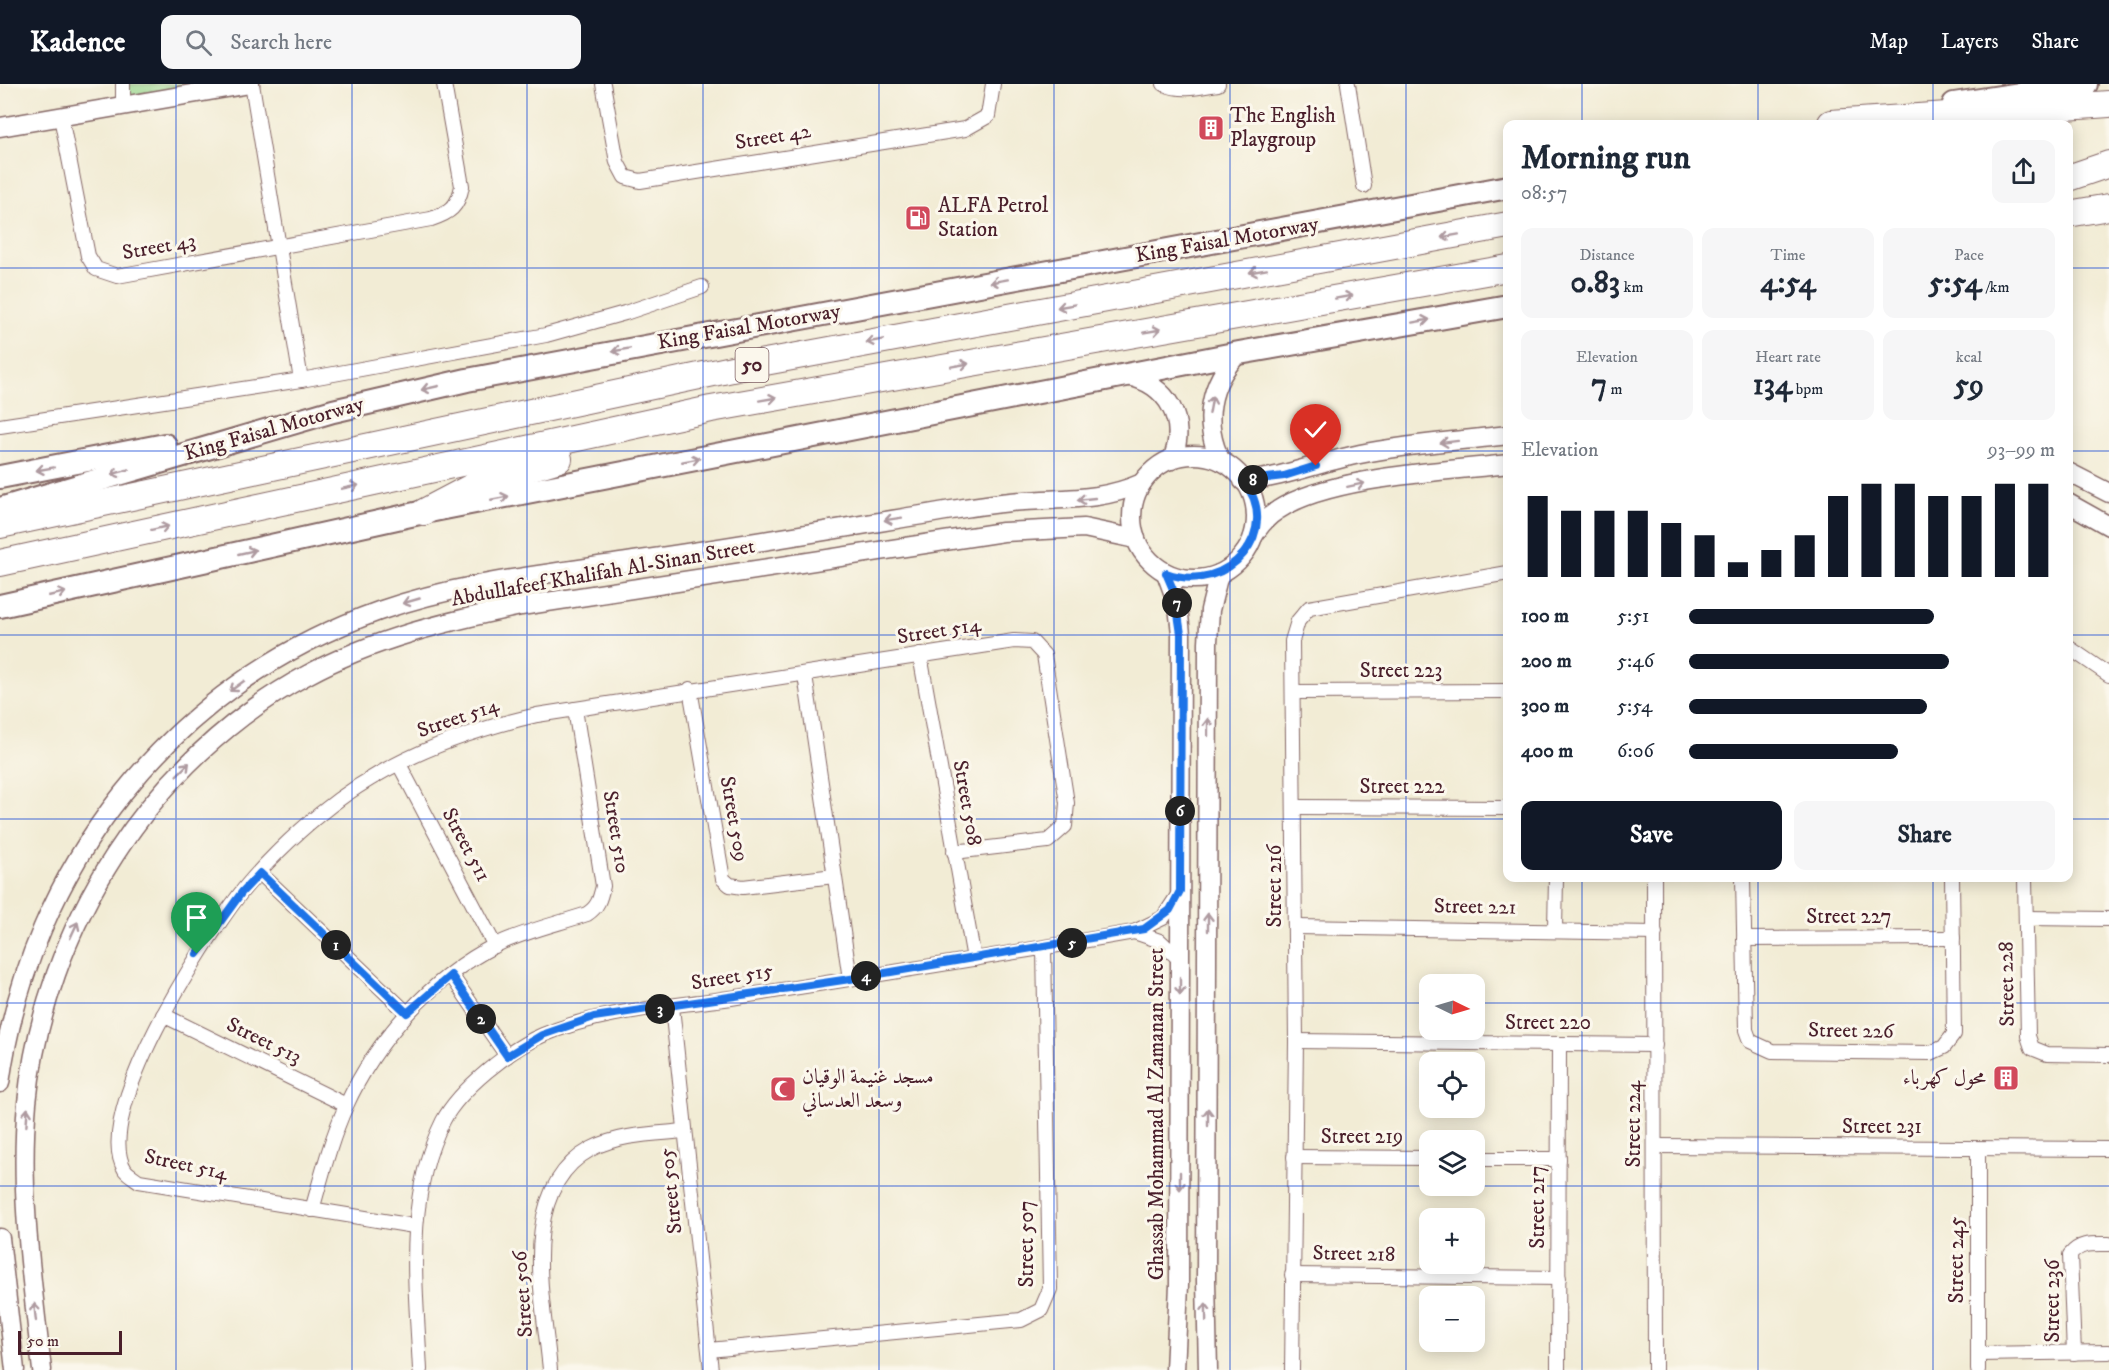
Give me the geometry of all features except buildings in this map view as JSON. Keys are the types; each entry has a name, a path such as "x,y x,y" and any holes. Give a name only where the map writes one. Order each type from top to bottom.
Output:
{"highway":[{"path":"1884,120 2109,104"},
{"path":"2073,120 2109,114"},
{"path":"2073,168 2109,163"},
{"path":"2073,176 2109,163"},
{"path":"2073,213 2109,207"},
{"name":"King Faisal Motorway","path":"0,525 765,362 1503,226"},
{"name":"50","path":"0,563 711,410 1503,269"},
{"path":"423,513 462,491 506,473 655,435 680,426 711,410"}],"main road":[{"path":"1854,120 2086,84"},
{"name":"King Faisal Motorway","path":"0,509 268,430 400,395 511,371 1503,188"},
{"path":"0,606 423,513 1239,353 1503,307"},
{"path":"0,477 202,437 268,430"}],"street":[{"path":"123,84 123,106"},
{"path":"0,127 251,84 302,380"},
{"name":"Street 43","path":"61,117 88,256 96,269 117,276 431,219 447,214 459,203 462,186 444,84"},
{"name":"Street 42","path":"603,84 617,162 625,177 640,181 965,129 988,116 993,84"},
{"path":"1164,84 1175,89 1218,84"},
{"path":"1348,84 1364,186"},
{"path":"0,426 302,380 546,335 625,314 702,287"},
{"path":"1239,353 1218,381 1211,404 1212,439 1221,461 1243,481 1254,502 1256,520 1252,538"},
{"path":"1126,376 1155,386 1169,401 1178,430 1172,460"},
{"path":"1243,481 1284,476 1338,459 1382,450 1503,436"},
{"path":"1221,461 1196,455 1172,460 1155,469 1142,483 1132,510 1136,539 1143,553 1166,573 1192,579 1219,574 1244,554 1264,522 1279,509 1322,493 1394,477 1503,465"},
{"path":"2073,475 2109,494"},
{"name":"Abdullafeef Khalifah Al-Sinan Street","path":"0,1082 20,988 39,934 64,881 96,828 135,778 176,735 244,680 295,649 380,611 479,585 964,508 1024,501 1095,498 1142,483"},
{"path":"2073,506 2109,526"},
{"name":"Abdullafeef Khalifah Al-Sinan Street","path":"42,1370 25,1200 25,1135 31,1073 43,1016 62,958 88,900 120,847 157,798 194,758 243,717 299,680 361,650 459,618 1023,530 1084,528 1136,539"},
{"path":"553,602 588,588 636,580 643,570 642,560"},
{"name":"Ghassab Mohammad Al Zamanan Street","path":"1166,573 1175,594 1181,634 1179,1285 1174,1370"},
{"path":"1209,1370 1206,1290 1208,642 1210,610 1219,574"},
{"name":"Street 216","path":"1292,1370 1296,807 1292,642 1298,621 1309,608 1503,574"},
{"name":"Street 514","path":"414,1226 139,1181 126,1171 119,1155 118,1138 123,1106 163,1015 197,954 242,892 260,873 320,814 364,782 436,744 492,725 690,689 805,675 1014,641 1032,642 1044,655 1067,803 1065,826 1048,841 954,852"},
{"path":"2073,650 2109,675"},
{"name":"Street 508","path":"920,655 974,959"},
{"path":"805,675 850,979"},
{"name":"Street 509","path":"690,689 723,879 730,885 743,887 834,876"},
{"name":"Street 223","path":"1294,692 1503,692"},
{"name":"Street 510","path":"312,1210 327,1155 346,1105 384,1043 407,1013 451,975 495,946 587,914 596,908 603,886 575,709"},
{"name":"Street 511","path":"399,764 495,946"},
{"name":"Street 222","path":"1296,807 1503,808"},
{"path":"260,873 407,1013"},
{"path":"1555,929 1556,882"},
{"name":"Street 224","path":"1654,882 1655,1370"},
{"name":"Street 226","path":"1743,882 1746,1030 1750,1041 1772,1051 1931,1053 1944,1047 1954,1034 1952,882"},
{"name":"Street 228","path":"2025,882 2028,1036 2032,1048 2047,1054 2109,1055"},
{"name":"Street 515","path":"420,1370 414,1226 422,1178 444,1120 474,1083 507,1056 542,1035 594,1017 672,1008 1134,932 1162,918 1180,891"},
{"path":"2027,918 2109,919"},
{"name":"Street 221","path":"1296,927 1555,929 1654,933"},
{"path":"1134,932 1160,941 1180,960"},
{"name":"Street 227","path":"1744,939 1953,938"},
{"name":"Street 507","path":"709,1350 1021,1320 1041,1310 1047,1300 1050,1278 1044,948"},
{"path":"451,975 507,1056"},
{"name":"Street 505","path":"672,1008 711,1370"},
{"name":"Street 513","path":"163,1015 346,1105"},
{"name":"Street 220","path":"1296,1041 1559,1045 1655,1044"},
{"name":"Street 217","path":"1558,1370 1559,1045"},
{"name":"Street 506","path":"550,1370 539,1254 550,1193 566,1167 592,1149 622,1138 685,1131"},
{"name":"Street 231","path":"1655,1146 2109,1149"},
{"name":"Street 245","path":"1978,1149 1978,1370"},
{"name":"Street 219","path":"1294,1157 1419,1158"},
{"path":"1485,1159 1558,1159"},
{"path":"0,1238 15,1370"},
{"name":"Street 236","path":"2074,1353 2070,1255 2076,1247 2087,1244 2109,1244"},
{"name":"Street 218","path":"1292,1275 1558,1278"},
{"path":"1978,1354 2109,1353"}],"green space":[{"path":"123,84 249,84 123,107"}],"place":[{"name":"The English Playgroup","path":"1211,128"},
{"name":"ALFA Petrol Station","path":"918,218"},
{"name":"محول كهرباء","path":"2006,1078"},
{"name":"مسجد غنيمة الوقيان وسعد العدساني","path":"783,1089"}],"route":[{"path":"197,954 242,892 260,873 407,1013 451,975 507,1056 542,1035 594,1017 672,1008 1044,948 1144,929 1154,924 1170,910 1180,891 1181,634 1175,594 1166,573 1179,578 1206,578 1230,567 1244,554 1252,538 1256,520 1254,502 1243,481 1284,476 1316,466"}]}
